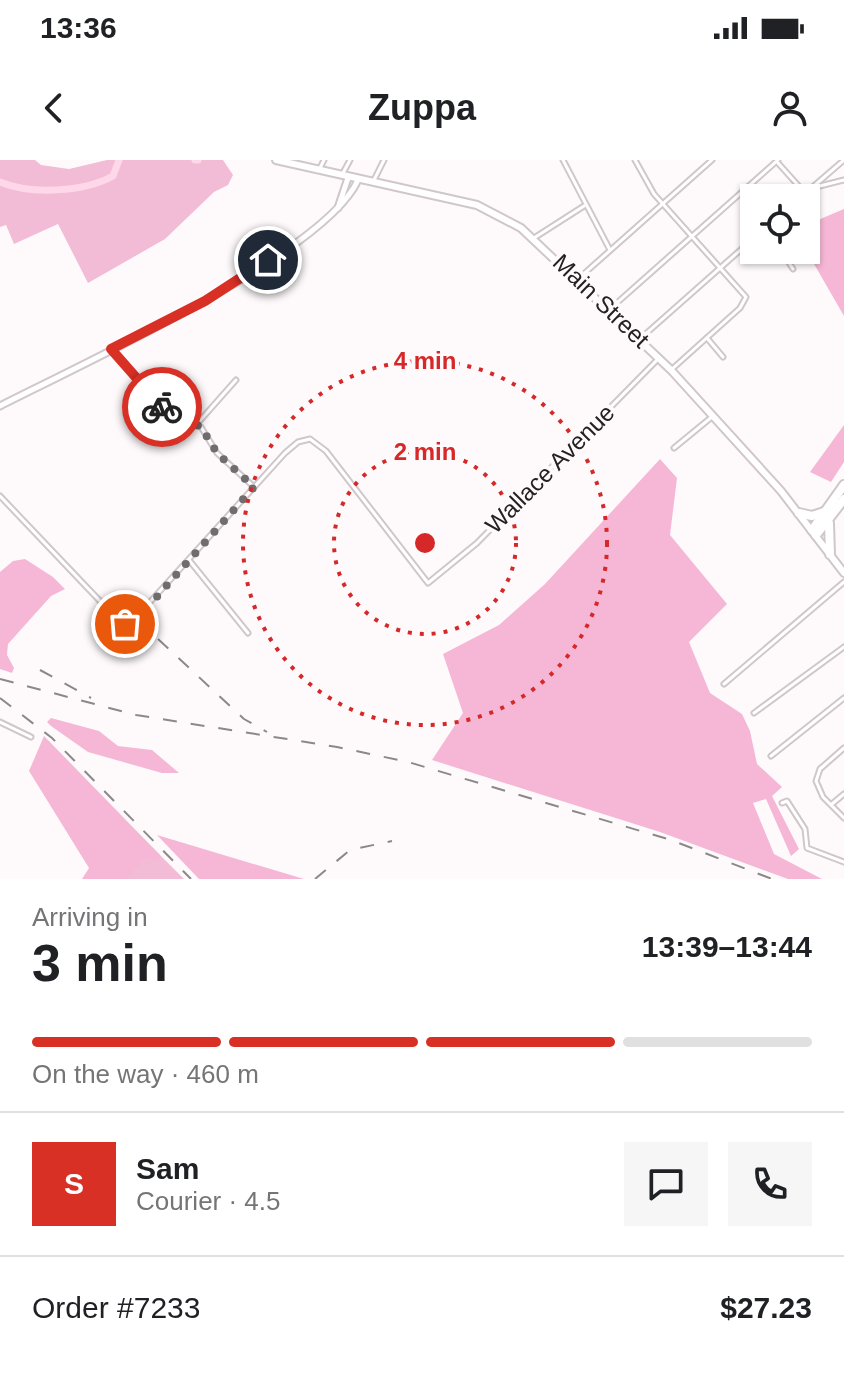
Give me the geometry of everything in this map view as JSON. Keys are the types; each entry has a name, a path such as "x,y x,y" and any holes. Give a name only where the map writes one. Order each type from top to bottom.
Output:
{"highway":[{"path":"814,532 844,485"},
{"path":"799,513 816,516 829,512 844,499"},
{"path":"829,512 827,534 830,554"}],"main road":[{"name":"Main Street","path":"276,160 484,207 534,238 660,357 799,513 844,573"}],"street":[{"path":"319,172 324,160"},
{"path":"336,212 350,160"},
{"path":"373,184 384,160"},
{"path":"563,160 584,206 610,250"},
{"path":"635,160 648,185 721,267 746,301 671,370"},
{"path":"578,279 712,160"},
{"path":"610,309 777,160 798,184"},
{"path":"817,184 844,160"},
{"path":"0,406 218,293 336,212 358,180"},
{"path":"820,186 844,180"},
{"path":"534,238 584,206"},
{"path":"641,338 740,250"},
{"path":"790,264 793,269"},
{"path":"706,337 723,357"},
{"path":"0,496 125,624 138,618 254,487 217,453 197,424 159,405 111,349"},
{"name":"Wallace Avenue","path":"254,487 298,442 313,440 326,451 428,583 477,543 660,357"},
{"path":"197,424 236,380"},
{"path":"674,448 713,416"},
{"path":"189,560 248,633"},
{"path":"724,684 844,582"},
{"path":"754,713 844,647"},
{"path":"771,756 844,698"},
{"path":"0,722 31,737"},
{"path":"844,748 818,772 819,791 844,818"},
{"path":"830,805 844,794"},
{"path":"782,803 787,801 805,829 807,848 844,862"}],"shaded area":[{"path":"0,160 35,160 41,165 69,169 107,160 223,160 233,175 228,185 214,192 165,239 88,283 58,224 14,244 6,225 0,227"},
{"path":"844,209 844,316 814,264 820,264 820,219"},
{"path":"844,425 844,462 831,482 810,472"},
{"path":"660,459 677,478 670,535 727,604 689,642 710,693 742,714 750,731 757,764 782,787 772,796 799,849 791,856 766,799 753,803 774,854 822,879 788,879 660,832 432,760 463,713 443,654 499,625 545,584"},
{"path":"25,559 65,589 51,596 8,644 7,655 14,668 12,673 0,669 0,572 13,561"},
{"path":"51,718 99,731 118,746 152,750 179,773 162,773 88,752 51,726 47,722"},
{"path":"44,736 160,855 159,860 145,858 126,879 82,879 89,868 29,771"},
{"path":"157,835 304,879 199,879"},
{"path":"152,847 184,879 123,879"}],"waterway":[{"path":"0,182 42,190 87,186 113,176 119,160"}],"railway":[{"path":"158,639 244,719 267,732"},
{"path":"40,670 91,698"},
{"path":"0,679 136,715 337,747 408,762 671,840 772,879"},
{"path":"0,698 52,738 191,879"},
{"path":"315,879 350,850 392,841"}],"way so far":[{"path":"125,624 138,618 254,487 217,453 201,427 162,407"}],"route":[{"path":"162,407 111,349 205,301 268,260"}]}
